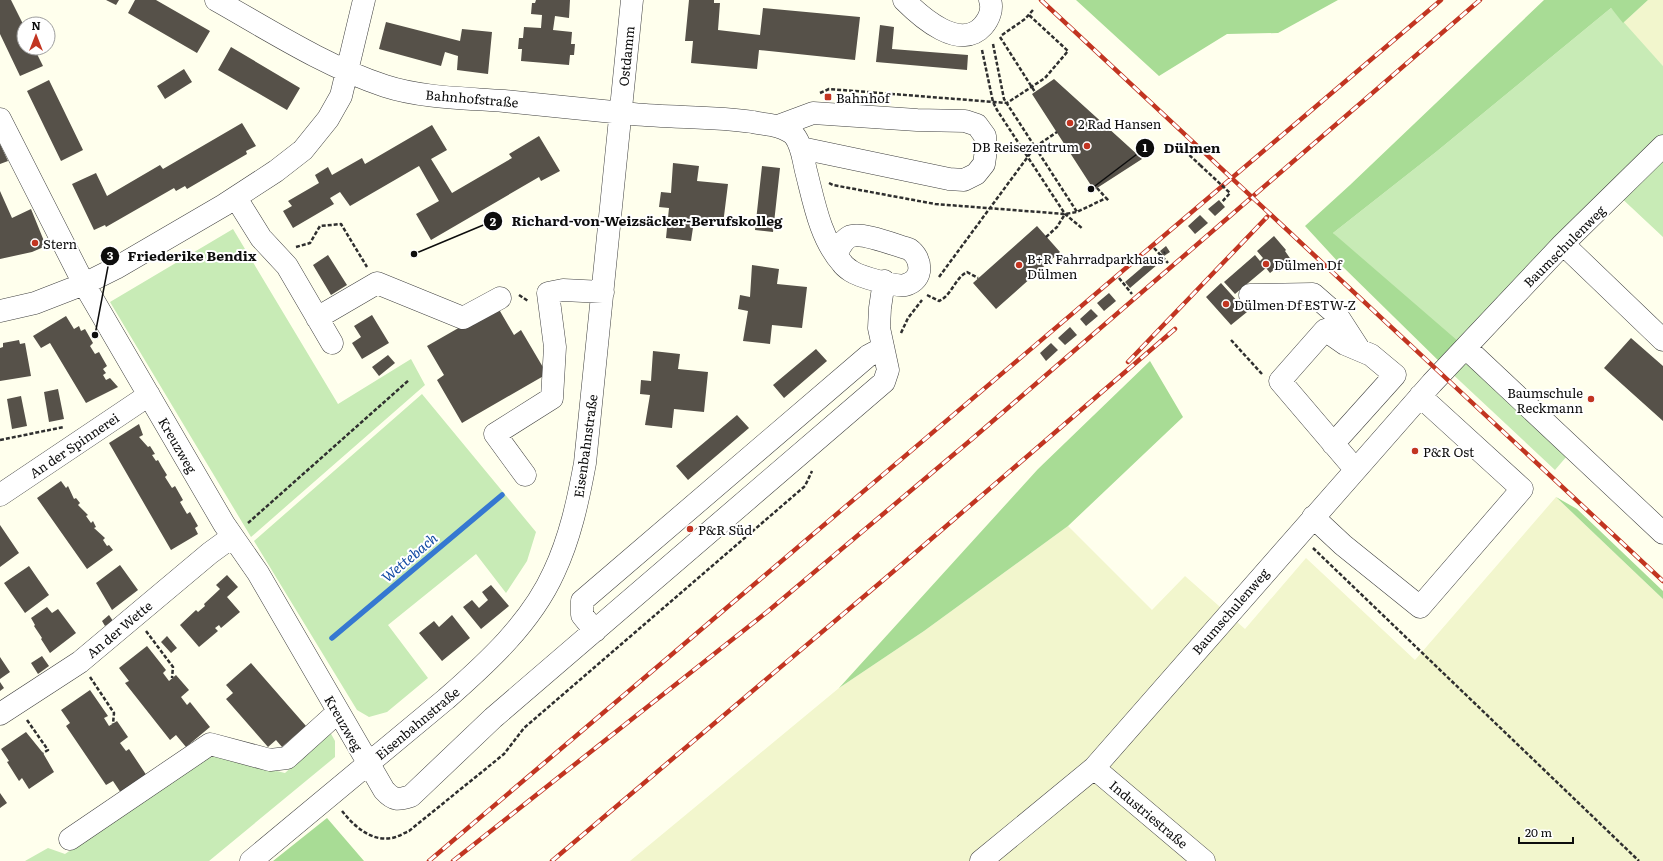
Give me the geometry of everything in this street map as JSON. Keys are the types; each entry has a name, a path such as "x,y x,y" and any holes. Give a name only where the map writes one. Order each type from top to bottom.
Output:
{"street":[{"name":"Bahnhofstraße","path":"216,0 312,55 347,71 386,86 429,95 580,107 620,113 749,122 778,126"},
{"path":"0,310 35,303 84,284 116,268 236,198 276,171 303,150 328,119 341,96 364,0"},
{"name":"Ostdamm","path":"620,113 632,0"},
{"path":"904,0 929,23 946,32 963,34 988,31 991,12 990,0"},
{"name":"Eisenbahnstraße","path":"251,861 446,699 498,650 537,602 554,572 568,536 585,464 620,113"},
{"path":"778,126 813,113 918,120 965,121 977,125 985,136 986,150 984,164 976,174 964,180 949,179 801,148"},
{"name":"Kreuzweg","path":"0,119 84,284 232,537 258,573 368,764 384,790 391,798 400,799 411,796 493,718 595,631"},
{"path":"778,126 793,134 801,148 825,238 836,254 850,271 884,281 906,285 914,280 919,273 920,263 916,254 909,249 858,234 848,237 842,243 836,254"},
{"name":"Baumschulenweg","path":"981,861 1094,768 1420,396 1563,244 1663,146"},
{"path":"236,198 260,238 287,266 332,343"},
{"path":"1563,244 1663,340"},
{"path":"883,348 868,356 582,601 582,615 595,631 884,382 888,370 879,328 884,281"},
{"path":"317,318 377,284 463,318 500,298"},
{"path":"525,475 495,434 552,398 555,347 548,293 563,290 603,292"},
{"path":"1250,295 1313,294 1337,315 1360,350"},
{"path":"1333,444 1394,375 1371,355 1345,344 1325,330 1280,381 1333,444 1355,470"},
{"path":"1466,348 1663,533"},
{"name":"An der Spinnerei","path":"0,495 149,395"},
{"path":"1313,517 1343,545 1420,607 1522,489 1420,396"},
{"name":"An der Wette","path":"8,708 80,662 136,617 210,553 232,537"},
{"path":"70,839 210,744 270,760 287,758 338,712"},
{"name":"Industriestraße","path":"1094,768 1204,861"}],"path":[{"path":"988,31 1029,14 1034,10"},
{"path":"1025,92 1045,78 1068,51 1029,14"},
{"path":"988,31 1032,86 1035,92"},
{"path":"988,31 993,102 1065,214 1083,229"},
{"path":"988,31 993,43 1004,99 1077,212"},
{"path":"935,282 1027,156 1035,147 1057,132"},
{"path":"1185,151 1230,193 1222,202"},
{"path":"826,180 833,185 934,204 1065,214 1077,212 1106,198"},
{"path":"1097,188 1109,201"},
{"path":"1046,237 1057,227 1065,214"},
{"path":"275,255 310,243 320,226 341,224 377,284"},
{"path":"1154,248 1162,255 1168,264"},
{"path":"1155,261 1165,252"},
{"path":"926,294 939,301 949,294 963,274 967,272 978,278"},
{"path":"1119,278 1132,294"},
{"path":"883,348 900,340 902,330 908,318 930,288"},
{"path":"500,298 513,291 529,302 548,293"},
{"path":"232,537 409,380"},
{"path":"0,440 71,426 83,438"},
{"path":"1298,534 1638,861"},
{"path":"136,617 173,667 172,678"},
{"path":"80,662 114,713 112,724"},
{"path":"8,708 48,750 43,753"}],"green space":[{"path":"1076,0 1338,0 1278,33 1227,34 1159,76"},
{"path":"1544,0 1648,0 1623,23 1611,8 1436,152 1333,233 1466,348 1446,368 1340,264 1305,226"},
{"path":"1648,0 1663,0 1663,66 1623,23"},
{"path":"1611,8 1663,66 1663,237 1616,193 1466,348 1573,449 1555,470 1446,368 1333,233 1436,152"},
{"path":"233,229 338,404 411,359 425,385 251,537 110,302"},
{"path":"1150,361 1183,417 1068,526 924,631 839,688 1038,469"},
{"path":"422,394 536,532 527,561 506,593 476,554 388,625 428,678 387,712 369,717 357,710 254,541"},
{"path":"1556,497 1663,599 1663,861 630,861 839,688 924,631 1068,526 1152,610 1185,576 1245,629 1306,558 1415,660"},
{"path":"1556,497 1577,509 1663,591 1663,599"},
{"path":"330,732 335,741 335,757 209,861 25,861 48,848 65,854 211,755 285,773"},
{"path":"327,818 364,861 273,861"}],"building":[{"path":"0,0 11,0 19,16 16,16 16,56 38,56 43,66 20,76 0,34"},
{"path":"106,0 119,0 116,5"},
{"path":"135,0 156,0 210,31 197,53 128,13"},
{"path":"536,0 570,0 569,18 555,16 553,30 572,32 571,44 575,44 574,55 570,55 569,65 521,61 522,49 518,49 519,38 523,38 524,27 541,28 542,15 531,14 532,3 535,3"},
{"path":"689,0 714,0 714,3 720,3 718,30 760,35 763,8 860,17 855,60 759,50 757,69 691,63 693,41 685,41"},
{"path":"386,22 460,41 462,29 492,32 488,74 457,70 458,56 445,52 441,66 379,49"},
{"path":"880,25 894,27 892,49 968,55 967,70 876,62"},
{"path":"231,47 300,88 287,110 218,70"},
{"path":"184,69 192,82 165,99 157,86"},
{"path":"1054,79 1142,159 1094,190 1032,94"},
{"path":"49,80 83,150 61,161 27,91"},
{"path":"242,123 256,146 246,151 247,154 187,189 185,186 176,191 174,188 106,227 105,225 94,230 72,184 96,173 107,196 160,165 163,169"},
{"path":"432,125 447,150 431,159 452,193 512,158 509,154 539,136 560,171 541,181 539,177 431,240 416,214 439,201 419,166 350,206 340,192 330,198 334,204 293,228 283,211 292,206 288,201 319,183 315,175 328,167 332,175 362,158 365,164"},
{"path":"0,144 8,161 0,164"},
{"path":"673,163 699,166 697,181 728,184 723,224 711,223 711,218 706,218 706,223 694,221 691,241 666,238 669,208 659,207 661,192 671,193"},
{"path":"762,166 780,168 773,232 755,230"},
{"path":"0,191 12,218 31,209 46,246 32,252 0,259"},
{"path":"1219,200 1225,207 1215,216 1208,209"},
{"path":"1200,215 1208,223 1195,234 1188,226"},
{"name":"B+R Fahrradparkhaus Dülmen","path":"1037,226 1060,252 996,309 973,283"},
{"name":"Dülmen Df","path":"1274,236 1286,250 1285,251 1292,261 1279,272 1275,269 1270,273 1266,268 1235,294 1224,282 1255,255 1260,261 1263,258 1257,251"},
{"path":"1166,246 1170,252 1164,256 1160,251"},
{"path":"328,255 347,285 331,295 313,265"},
{"path":"1153,258 1158,264 1130,288 1125,282"},
{"path":"752,265 779,269 777,284 807,287 802,328 772,325 770,344 743,341 748,311 738,309 740,295 750,297"},
{"name":"Dülmen Df ESTW-Z","path":"1221,283 1247,312 1231,325 1206,297"},
{"path":"1109,293 1116,301 1104,311 1097,303"},
{"path":"497,306 514,335 521,330 547,374 462,423 437,380 444,375 427,346"},
{"path":"1091,309 1098,316 1086,326 1080,319"},
{"path":"372,315 389,343 362,359 352,343 361,337 354,326"},
{"path":"66,316 74,329 79,326 81,331 85,329 93,343 90,346 95,354 99,352 107,366 103,369 106,373 103,375 106,380 110,378 118,387 86,403 50,343 41,348 33,336"},
{"path":"1070,327 1077,335 1065,345 1058,338"},
{"path":"1631,338 1663,366 1663,421 1604,368"},
{"path":"19,340 20,344 25,343 31,376 0,381 0,348 3,347 3,343"},
{"path":"1051,343 1058,350 1046,361 1040,353"},
{"path":"816,349 827,361 784,398 773,385"},
{"path":"653,351 680,354 678,369 708,372 704,412 674,409 672,428 645,425 650,395 640,394 641,380 651,381"},
{"path":"388,355 395,363 379,376 372,367"},
{"path":"58,389 64,419 49,422 44,392"},
{"path":"21,396 27,426 12,429 7,399"},
{"path":"737,415 749,428 688,480 676,466"},
{"path":"139,424 143,435 139,437 148,447 150,446 155,454 152,455 156,461 158,460 167,475 165,477 172,488 175,486 183,500 180,502 187,514 190,512 198,526 195,528 198,534 171,550 109,443"},
{"path":"61,481 66,488 68,486 74,499 76,498 80,503 78,505 88,515 86,516 91,523 93,521 96,527 94,528 105,538 103,540 107,546 109,545 113,550 87,569 37,498"},
{"path":"0,525 19,553 0,567"},
{"path":"120,565 138,590 112,610 96,583"},
{"path":"29,566 49,595 25,613 4,583"},
{"path":"227,575 238,587 227,597 240,612 221,628 219,625 215,628 218,631 199,647 180,625 196,610 198,612 205,606 204,604 220,589 216,585"},
{"path":"491,585 509,606 481,629 463,607 472,600 479,608 488,600 482,592"},
{"path":"47,607 52,613 58,609 76,633 50,653 41,639 42,638 34,626 35,625 31,618"},
{"path":"109,615 113,621 105,626 102,621"},
{"path":"452,615 470,638 442,661 419,633 434,621 439,627"},
{"path":"167,636 177,648 171,653 161,642"},
{"path":"147,646 166,670 163,673 169,681 176,675 189,690 181,697 187,705 190,702 210,727 186,747 176,735 170,740 125,683 129,681 119,668"},
{"path":"42,656 49,666 38,674 31,663"},
{"path":"0,657 10,672 0,679"},
{"path":"251,663 306,726 282,747 276,740 268,747 226,699 233,693 226,685"},
{"path":"0,682 4,688 0,691"},
{"path":"90,690 108,716 104,718 109,726 117,721 128,737 120,743 126,751 129,749 147,776 121,793 113,781 106,785 66,726 70,723 61,710"},
{"path":"26,732 43,753 54,772 29,789 22,778 19,781 1,749"},
{"path":"0,793 7,803 0,808"}],"waterway":[{"name":"Wettebach","path":"332,638 502,495"}],"railway":[{"path":"1041,0 1663,581"},
{"path":"429,861 1441,0"},
{"path":"453,861 767,612 972,439 1480,0"},
{"path":"1128,362 1267,217"},
{"path":"552,861 901,565 1175,329"}],"place":[{"name":"Bahnhof","path":"828,97"},
{"name":"2 Rad Hansen","path":"1070,123"},
{"name":"DB Reisezentrum","path":"1087,146"},
{"name":"Dülmen","path":"1091,189"},
{"name":"Stern","path":"35,243"},
{"name":"Richard-von-Weizsäcker-Berufskolleg","path":"414,254"},
{"name":"Dülmen Df","path":"1266,264"},
{"name":"B+R Fahrradparkhaus Dülmen","path":"1019,265"},
{"name":"Dülmen Df ESTW-Z","path":"1226,304"},
{"name":"Friederike Bendix","path":"95,335"},
{"name":"Baumschule Reckmann","path":"1591,399"},
{"name":"P&R Ost","path":"1415,451"},
{"name":"P&R Süd","path":"690,529"}]}
